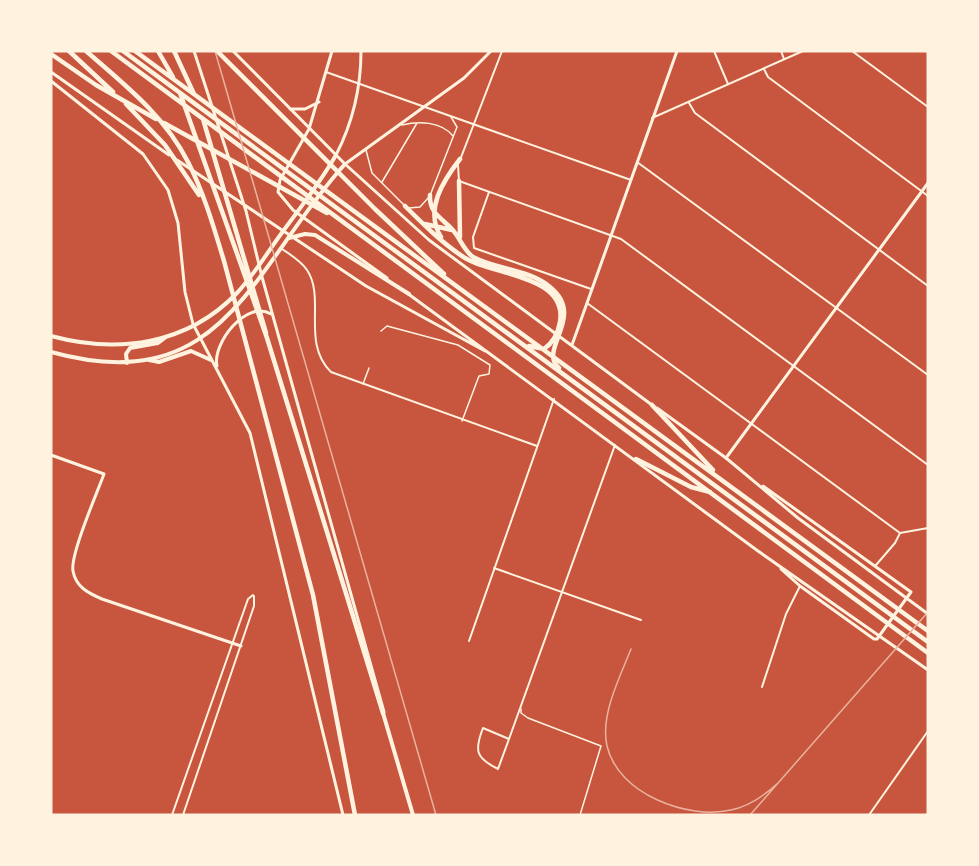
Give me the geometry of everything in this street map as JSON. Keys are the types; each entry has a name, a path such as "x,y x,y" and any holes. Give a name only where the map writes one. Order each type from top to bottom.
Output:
{"highway":[{"path":"69,51 165,145 195,189 210,218"},
{"path":"86,51 162,121 188,162 210,218 224,261 313,595 355,815"},
{"path":"111,51 928,653"},
{"path":"123,51 928,642"},
{"path":"135,51 714,472 928,631"},
{"path":"158,51 188,110 267,338"},
{"path":"174,51 190,82 242,242 281,391 383,713"},
{"path":"217,51 375,209 436,264 450,280"},
{"path":"51,54 96,85 347,225"},
{"path":"442,239 436,226 434,212 446,180 460,159"},
{"path":"459,181 460,240"},
{"path":"430,195 429,204 434,212 453,230 474,257 536,281 556,292 564,312 562,331 551,354 553,362 596,398"},
{"path":"405,206 442,239 473,262 536,281 550,291 559,306 560,325 552,342 544,349 535,349 499,327"},
{"path":"423,223 453,230"},
{"path":"652,405 708,461 714,472"},
{"path":"636,459 691,487 714,494"}],"main road":[{"path":"194,51 246,211 273,318 413,815"},
{"path":"233,51 345,164 429,240 752,478 911,591 877,639 800,586 773,562"},
{"path":"332,51 319,102 309,129 278,187 281,198 293,210 636,459 773,562 822,593 928,670"},
{"path":"127,363 126,354 130,348 158,343 214,313 238,292 259,265 336,155 356,108 362,51"},
{"path":"51,352 97,363 127,363 170,354 200,340 210,333 262,277 312,203 345,164 464,78 491,51"},
{"path":"572,345 677,51"},
{"path":"51,72 366,286 494,356"},
{"path":"51,81 143,154 168,190 178,223 185,292 193,324 250,433 343,815"},
{"path":"290,109 305,109 319,102"},
{"path":"726,458 928,183"},
{"path":"288,238 304,234 315,235 409,294"},
{"path":"218,371 217,350 226,334 254,311 264,310 273,318"},
{"path":"51,336 84,345 111,346 132,344 172,334"},
{"path":"146,360 159,362 191,351 211,360"},
{"path":"51,455 104,474 73,564 79,585 87,593 102,599 241,646"},
{"path":"752,478 798,518 928,614"}],"street":[{"path":"502,51 460,159 457,170 459,181 611,235 928,465"},
{"path":"714,51 729,84"},
{"path":"780,51 784,59"},
{"path":"652,118 803,51"},
{"path":"852,51 928,107"},
{"path":"764,69 768,77 928,196"},
{"path":"326,72 631,180"},
{"path":"689,103 695,113 928,286"},
{"path":"637,162 928,375"},
{"path":"489,192 473,237 474,248 592,289"},
{"path":"281,248 304,265 311,278 317,347 323,365 331,372 462,421 537,446"},
{"path":"587,303 900,533 928,528"},
{"path":"469,641 554,399"},
{"path":"509,739 483,728 478,752 482,761 498,769 521,708 615,445"},
{"path":"876,565 895,543 900,533"},
{"path":"494,568 641,620"},
{"path":"762,687 786,614 800,586"},
{"path":"172,815 248,599 253,595 255,603 250,620 183,815"},
{"path":"242,617 250,620"},
{"path":"869,815 928,731"}],"lane":[{"path":"367,147 368,167 382,183 405,206 420,207 430,195 457,127 450,116"},
{"path":"395,127 417,123 445,129 454,136"},
{"path":"382,183 384,174 417,123"},
{"path":"381,331 387,326 458,345 490,365 489,374 479,376 462,421"},
{"path":"363,384 369,368"},
{"path":"521,708 521,713 528,718 601,746 580,815"}],"railway":[{"path":"215,51 436,815"},
{"path":"750,815 928,612"},
{"path":"631,649 612,696 606,722 607,746 614,763 625,778 657,800 676,807 714,812 731,810 751,803 778,783"}]}
